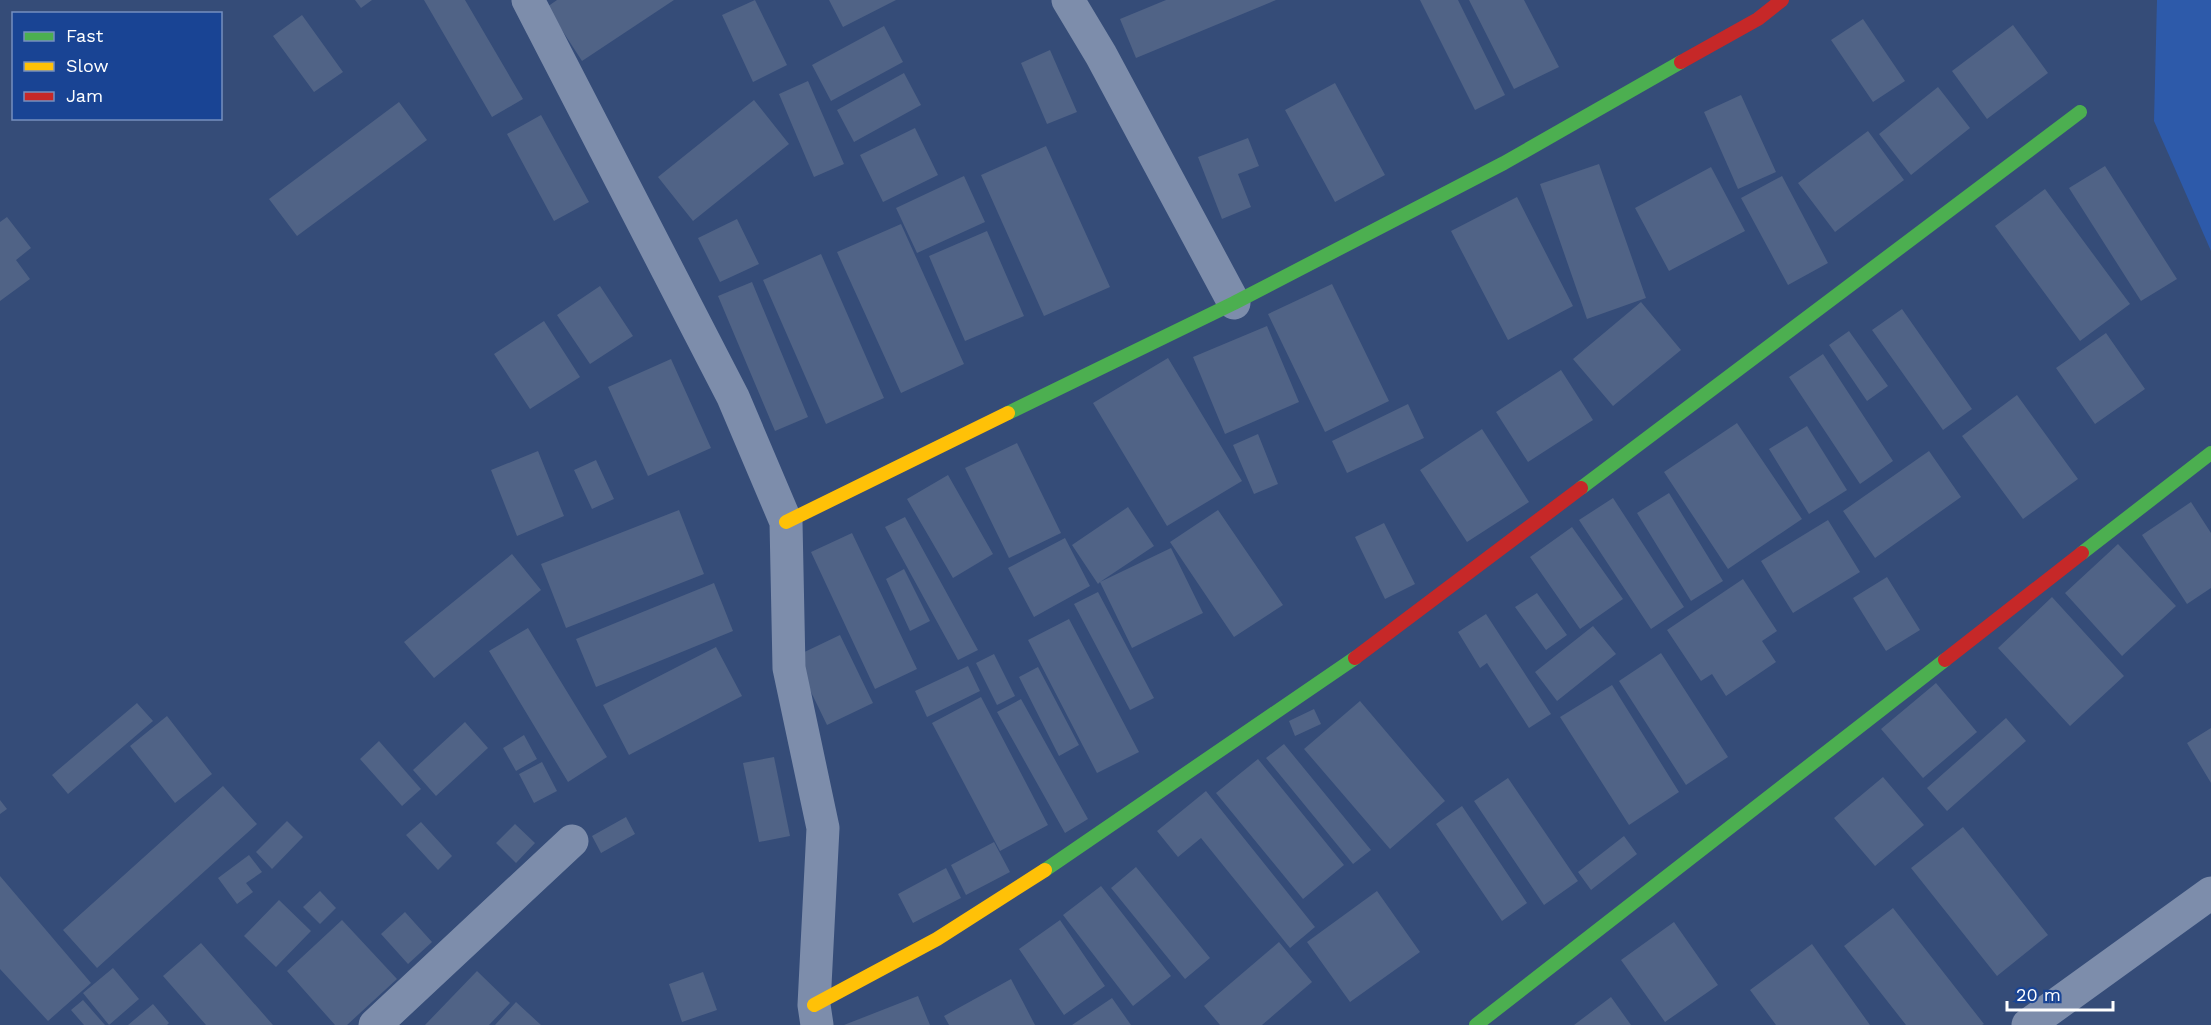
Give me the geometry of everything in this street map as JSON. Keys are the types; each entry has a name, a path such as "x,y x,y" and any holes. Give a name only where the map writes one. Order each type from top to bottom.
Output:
{"street":[{"path":"528,0 733,397 786,522 789,668 823,828 815,1015"},
{"path":"1068,0 1101,55 1234,303"},
{"path":"786,522 1234,303 1504,163 1758,19 1782,0"},
{"path":"815,1015 1009,895 1370,647 2080,112"},
{"path":"1476,1025 2211,453"},
{"path":"375,1025 572,840"},
{"path":"2028,1025 2211,893"}],"shaded area":[{"path":"2157,0 2211,0 2211,251 2154,121"}],"building":[{"path":"355,0 372,0 361,8"},
{"path":"424,0 465,0 523,99 492,117"},
{"path":"557,0 674,0 582,61 547,7"},
{"path":"755,0 787,65 753,82 722,15"},
{"path":"829,0 896,0 843,27"},
{"path":"1166,0 1276,0 1136,58 1120,19"},
{"path":"1420,0 1458,0 1505,95 1475,110"},
{"path":"1469,0 1524,0 1559,67 1514,89"},
{"path":"302,15 343,72 314,92 273,36"},
{"path":"1863,19 1905,81 1873,102 1831,40"},
{"path":"2013,25 2048,73 1987,119 1952,71"},
{"path":"884,26 903,62 831,101 812,65"},
{"path":"1050,50 1077,112 1047,124 1021,63"},
{"path":"904,73 921,105 854,142 837,110"},
{"path":"808,81 844,164 814,177 779,94"},
{"path":"1335,83 1385,175 1335,202 1285,110"},
{"path":"1938,87 1970,128 1911,175 1879,134"},
{"path":"1741,95 1776,172 1738,189 1704,112"},
{"path":"754,100 789,144 693,221 658,177"},
{"path":"399,102 427,140 297,236 269,199"},
{"path":"541,115 589,202 554,221 507,134"},
{"path":"915,128 938,175 883,202 860,155"},
{"path":"1868,131 1904,180 1835,232 1798,183"},
{"path":"1248,138 1259,166 1238,174 1251,207 1222,219 1198,157"},
{"path":"1046,146 1110,287 1044,316 981,175"},
{"path":"1599,164 1646,298 1587,319 1540,184"},
{"path":"2105,166 2177,279 2141,301 2069,188"},
{"path":"1711,167 1745,231 1669,271 1635,208"},
{"path":"964,176 985,222 917,253 896,208"},
{"path":"1782,176 1828,263 1788,285 1741,198"},
{"path":"2045,189 2130,304 2080,341 1995,226"},
{"path":"1517,197 1573,306 1508,340 1451,231"},
{"path":"7,217 31,248 16,260 30,279 0,301 0,222"},
{"path":"737,219 759,264 720,282 698,238"},
{"path":"901,224 964,364 901,393 837,252"},
{"path":"987,231 1024,316 965,341 929,256"},
{"path":"821,254 884,398 826,424 763,280"},
{"path":"752,282 808,417 775,431 718,296"},
{"path":"1332,284 1389,401 1325,432 1268,314"},
{"path":"600,286 633,336 590,364 557,315"},
{"path":"1641,302 1681,350 1613,406 1573,359"},
{"path":"1902,309 1972,409 1943,430 1872,330"},
{"path":"544,321 580,377 530,409 494,354"},
{"path":"1267,326 1299,402 1225,434 1193,357"},
{"path":"1849,331 1888,386 1867,401 1829,345"},
{"path":"2106,333 2145,389 2095,424 2056,368"},
{"path":"1823,354 1893,461 1860,484 1789,377"},
{"path":"1168,358 1242,481 1167,526 1093,403"},
{"path":"671,359 711,448 648,476 608,387"},
{"path":"1561,370 1593,420 1528,462 1496,412"},
{"path":"2017,395 2078,479 2023,519 1962,436"},
{"path":"1408,404 1424,438 1347,473 1332,441"},
{"path":"1737,423 1802,519 1728,569 1664,472"},
{"path":"1807,426 1847,490 1809,514 1769,449"},
{"path":"1482,429 1529,502 1467,542 1420,470"},
{"path":"1258,434 1278,484 1254,494 1233,445"},
{"path":"1017,443 1061,533 1009,558 965,468"},
{"path":"538,451 564,516 517,536 491,470"},
{"path":"1929,451 1961,497 1875,558 1843,511"},
{"path":"596,460 614,499 592,509 574,470"},
{"path":"948,475 993,554 953,578 907,499"},
{"path":"1669,493 1723,581 1691,601 1637,513"},
{"path":"1613,498 1684,607 1651,629 1579,520"},
{"path":"2191,502 2211,533 2211,588 2187,604 2142,535"},
{"path":"1128,507 1154,546 1098,584 1072,545"},
{"path":"679,510 704,574 566,628 541,564"},
{"path":"1218,510 1283,605 1234,637 1170,542"},
{"path":"905,517 978,650 958,660 885,527"},
{"path":"1828,520 1860,572 1793,613 1761,561"},
{"path":"1384,523 1415,584 1385,599 1355,537"},
{"path":"1572,527 1623,599 1580,629 1530,557"},
{"path":"852,533 917,669 875,689 811,552"},
{"path":"1065,538 1090,586 1034,617 1008,568"},
{"path":"2118,544 2176,606 2122,656 2065,593"},
{"path":"1171,548 1203,613 1132,648 1100,582"},
{"path":"512,554 541,590 434,678 404,642"},
{"path":"904,569 930,621 910,631 886,579"},
{"path":"1887,577 1920,630 1886,651 1853,598"},
{"path":"1743,579 1777,631 1762,641 1776,662 1726,696 1712,674 1701,681 1667,630"},
{"path":"714,583 733,631 596,687 576,639"},
{"path":"1098,592 1154,698 1130,710 1074,604"},
{"path":"1537,593 1567,635 1546,650 1515,607"},
{"path":"2052,597 2124,676 2070,726 1998,648"},
{"path":"1486,614 1551,714 1529,728 1487,663 1480,668 1458,632"},
{"path":"1069,619 1139,752 1097,773 1028,640"},
{"path":"1593,626 1616,654 1557,701 1535,672"},
{"path":"528,628 607,757 568,782 489,651"},
{"path":"840,635 873,703 827,725 794,657"},
{"path":"716,647 742,696 629,755 603,705"},
{"path":"1661,653 1728,757 1686,785 1619,681"},
{"path":"994,654 1015,696 997,705 976,663"},
{"path":"968,666 980,691 927,717 915,691"},
{"path":"1038,667 1079,745 1059,756 1019,677"},
{"path":"1936,683 1977,732 1923,778 1881,729"},
{"path":"1612,685 1679,792 1629,825 1560,717"},
{"path":"981,697 1048,825 1000,851 932,723"},
{"path":"1021,699 1088,819 1065,833 997,712"},
{"path":"1360,701 1445,801 1390,849 1304,749"},
{"path":"137,703 153,721 68,794 52,775"},
{"path":"1314,709 1321,724 1295,736 1289,721"},
{"path":"167,716 212,774 175,803 130,746"},
{"path":"2006,718 2026,741 1947,811 1927,788"},
{"path":"465,722 488,748 436,796 413,770"},
{"path":"2211,728 2211,783 2187,743"},
{"path":"524,735 537,759 516,771 503,748"},
{"path":"379,741 421,789 402,806 360,759"},
{"path":"1284,744 1371,850 1353,864 1266,758"},
{"path":"774,757 790,836 759,842 743,763"},
{"path":"1258,759 1344,865 1303,899 1216,793"},
{"path":"542,762 557,791 534,803 519,774"},
{"path":"1883,777 1924,825 1875,866 1834,818"},
{"path":"1508,778 1578,881 1544,905 1474,801"},
{"path":"223,786 257,824 97,968 63,930"},
{"path":"1206,791 1315,927 1290,948 1201,838 1178,857 1157,831"},
{"path":"0,800 7,809 0,814"},
{"path":"1462,806 1527,903 1502,921 1436,824"},
{"path":"626,817 635,834 601,853 592,836"},
{"path":"287,821 303,837 272,869 256,852"},
{"path":"421,822 452,856 438,870 406,835"},
{"path":"515,824 535,843 516,863 496,843"},
{"path":"1963,827 2048,935 1997,976 1911,868"},
{"path":"1624,836 1637,854 1591,890 1578,872"},
{"path":"994,842 1010,872 966,895 951,865"},
{"path":"249,855 262,872 246,883 253,892 237,904 218,878"},
{"path":"1136,867 1210,958 1185,979 1111,888"},
{"path":"946,868 961,898 913,923 898,894"},
{"path":"0,876 91,983 48,1021 0,969"},
{"path":"1101,886 1171,976 1133,1006 1063,915"},
{"path":"320,891 336,908 320,924 303,907"},
{"path":"1377,891 1420,952 1350,1002 1307,942"},
{"path":"279,900 311,931 276,967 244,936"},
{"path":"1893,908 1984,1024 1906,1025 1844,946"},
{"path":"405,912 432,942 408,964 381,934"},
{"path":"342,920 397,979 347,1025 335,1025 287,971"},
{"path":"1060,920 1105,986 1064,1015 1019,949"},
{"path":"1674,922 1718,985 1665,1022 1621,960"},
{"path":"1279,942 1312,982 1262,1025 1220,1025 1204,1006"},
{"path":"201,943 273,1025 206,1025 163,976"},
{"path":"1812,944 1870,1025 1776,1025 1750,990"},
{"path":"113,968 139,999 109,1025 83,993"},
{"path":"477,971 510,1003 489,1025 425,1025"},
{"path":"703,972 717,1010 682,1022 669,984"},
{"path":"1011,979 1035,1025 949,1025 944,1016"},
{"path":"918,996 930,1025 844,1025"},
{"path":"1611,997 1631,1025 1574,1025"},
{"path":"1112,998 1131,1025 1072,1025"},
{"path":"83,1000 105,1025 84,1025 71,1010"},
{"path":"516,1002 541,1025 495,1025"},
{"path":"153,1004 169,1023 167,1025 128,1025"}],"traffic: fast":[{"path":"1008,413 1234,303 1504,163 1681,62"},
{"path":"1581,488 2080,112"},
{"path":"2082,553 2211,453"},
{"path":"1045,870 1355,658"},
{"path":"1476,1025 1945,660"}],"traffic: slow":[{"path":"786,522 1008,413"},
{"path":"814,1005 937,939 1045,870"}],"traffic: jam":[{"path":"1681,62 1758,19 1782,0"},
{"path":"1355,658 1581,488"},
{"path":"1945,660 2082,553"}]}
